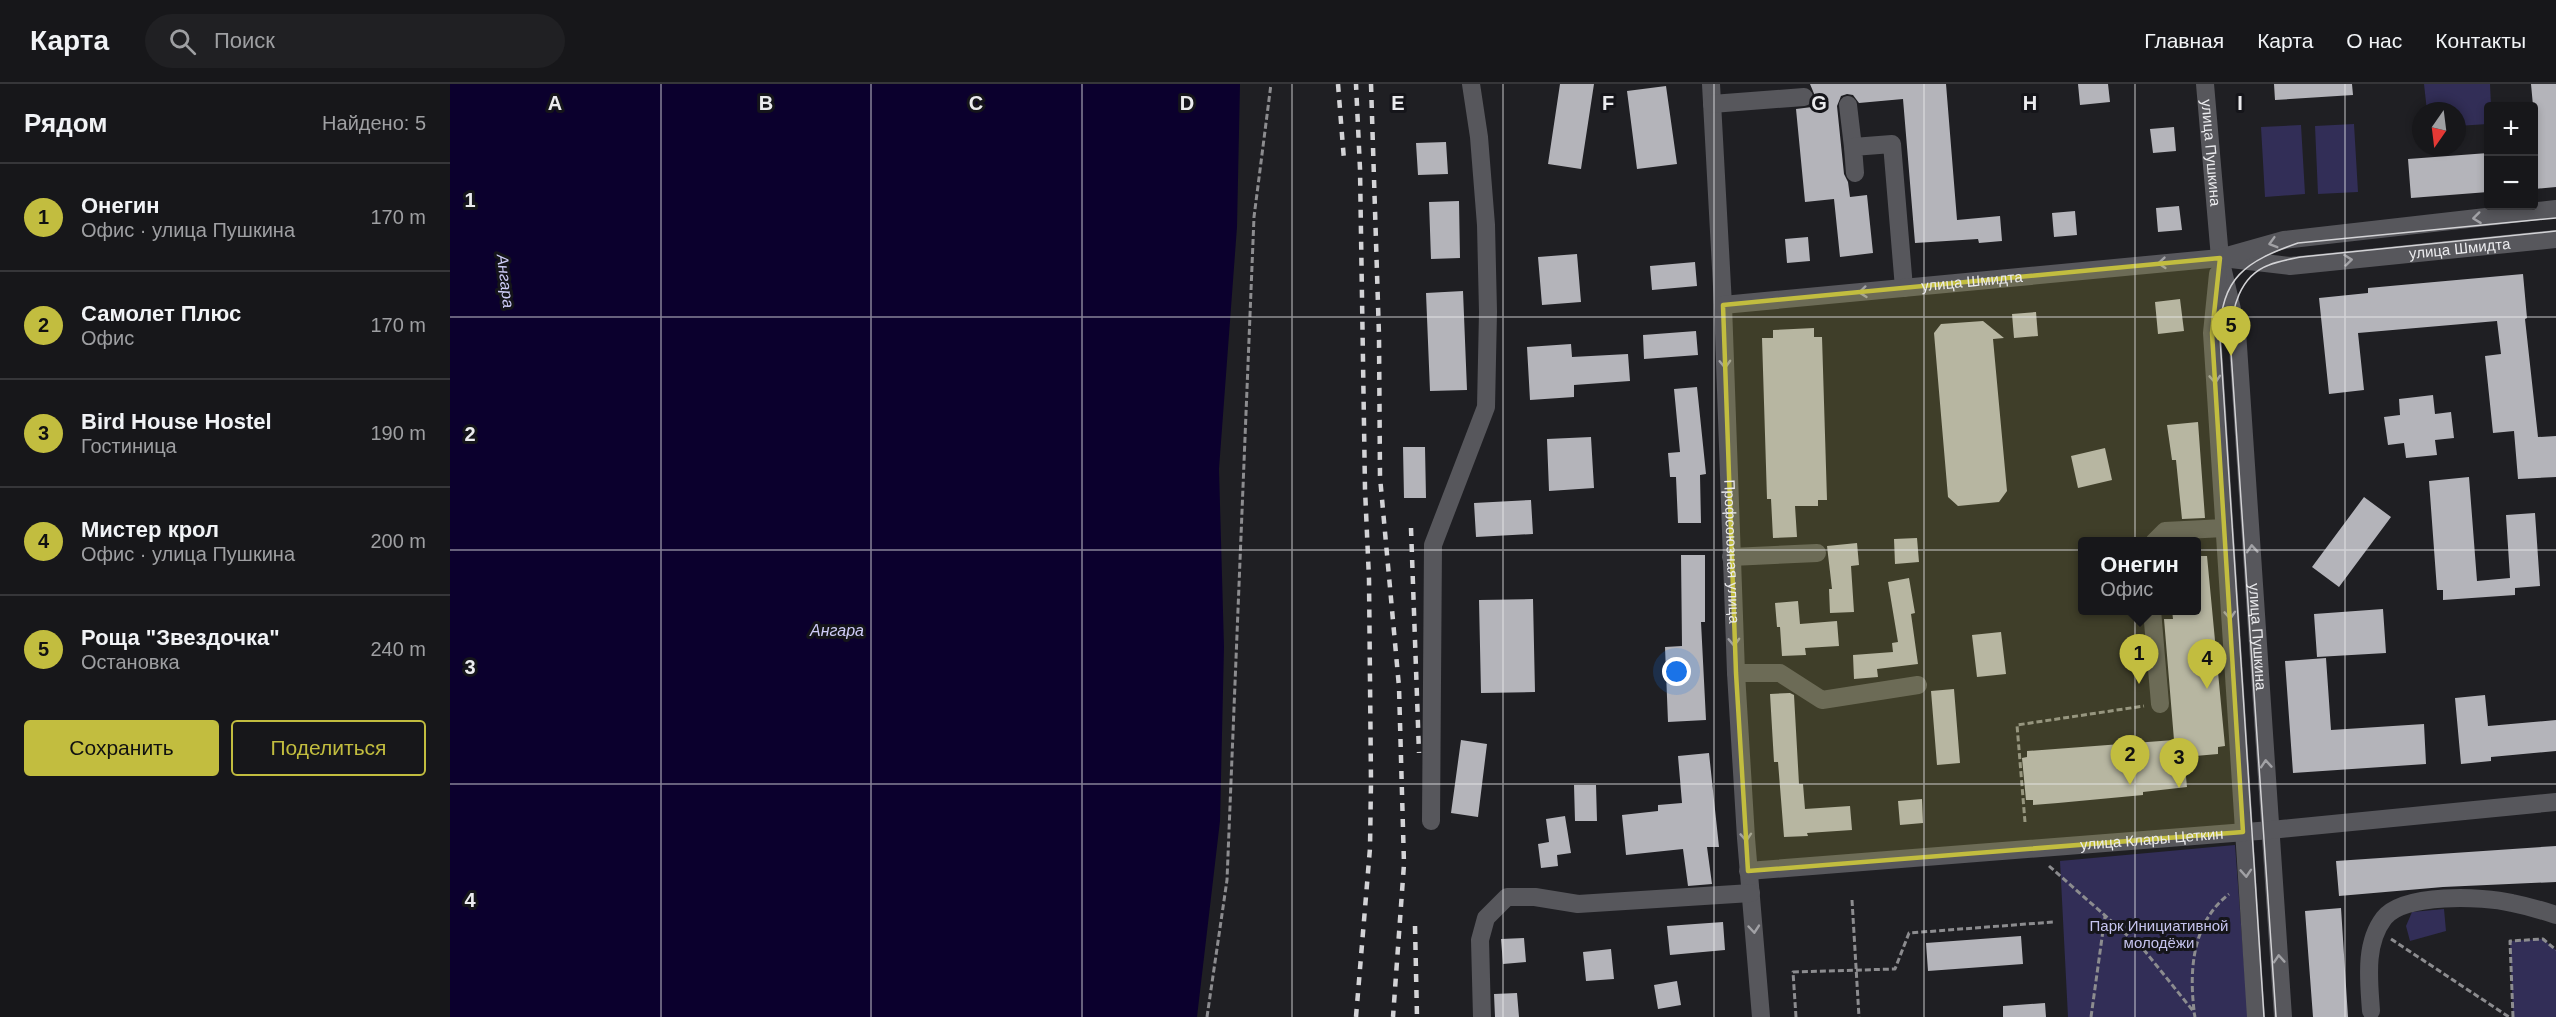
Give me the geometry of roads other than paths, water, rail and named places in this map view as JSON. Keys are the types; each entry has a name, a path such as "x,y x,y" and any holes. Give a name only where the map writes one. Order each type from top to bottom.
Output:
{"street":[{"path":"1431,821 1433,545 1486,407 1488,312 1486,225 1479,137 1470,84"},
{"name":"Профсоюзная улица","path":"1711,84 1723,305 1736,673 1748,871 1761,1017"},
{"name":"улица Пушкина","path":"2205,84 2220,258 2237,331 2283,1017"},
{"path":"1712,104 1804,97"},
{"path":"1848,105 1855,173"},
{"path":"1853,147 1892,144 1904,288"},
{"name":"улица Шмидта","path":"1723,305 2220,258 2284,240 2556,209"},
{"name":"улица Шмидта","path":"2220,258 2290,266 2556,239"},
{"name":"улица Пушкина","path":"2220,258 2212,333 2256,1017"},
{"path":"2159,537 2165,531 2224,528"},
{"path":"1731,557 1817,553"},
{"path":"2152,615 2160,704"},
{"path":"1736,673 1780,673 1822,700 1918,685"},
{"name":"улица Клары Цеткин","path":"1748,871 2271,830 2556,802"},
{"path":"1482,1017 1480,940 1486,918 1507,897 1535,897 1578,904 1751,893"},
{"path":"2371,1011 2368,968 2377,930 2391,910 2410,903 2463,898 2509,902 2556,915"}],"water":[{"name":"Ангара","path":"450,84 1240,84 1237,227 1219,469 1224,647 1220,821 1197,1017 450,1017"}],"tram line":[{"path":"2264,1017 2220,338 2225,300 2231,286 2251,265 2298,243 2556,218"},
{"path":"2276,1017 2230,337 2235,305 2244,285 2251,277 2259,270 2285,260 2556,231"}],"railway":[{"path":"1338,84 1344,160"},
{"path":"1356,84 1369,579 1371,782 1370,848 1356,1017"},
{"path":"1371,84 1379,336 1380,477 1399,687 1404,864 1393,1017"},
{"path":"1411,528 1419,753"},
{"path":"1415,926 1417,1017"}],"place":[{"name":"Роща \"Звездочка\"","path":"2231,356"},
{"name":"Онегин","path":"2139,684"},
{"name":"Мистер крол","path":"2207,689"},
{"name":"Самолет Плюс","path":"2130,785"},
{"name":"Bird House Hostel","path":"2179,788"}],"park label":[{"name":"Парк Инициативной молодёжи","path":"2159,934"}]}
